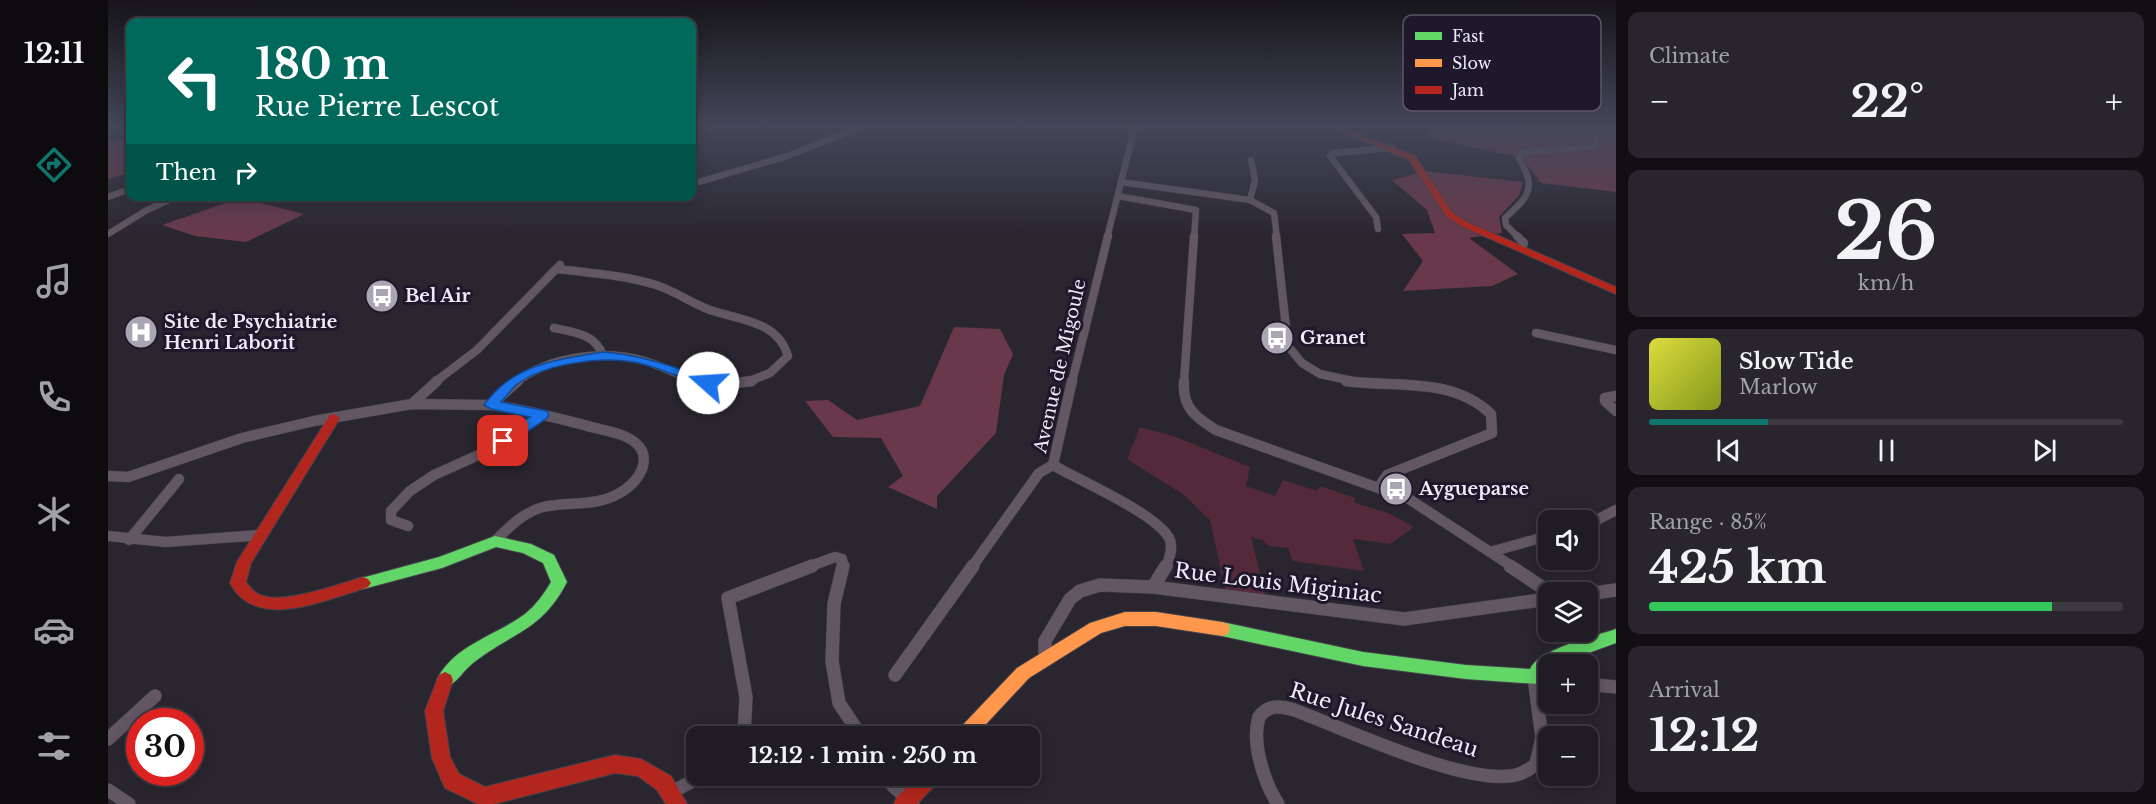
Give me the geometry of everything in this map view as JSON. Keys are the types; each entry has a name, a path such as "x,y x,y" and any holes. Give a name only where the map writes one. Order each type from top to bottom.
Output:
{"street":[{"path":"696,183 765,163"},
{"name":"Avenue de Migoule","path":"1126,163 1054,453 1053,465 1071,478 1149,518 1165,532 1170,544 1169,556 1167,565 1154,587"},
{"path":"1250,200 1253,196 1252,163"},
{"path":"1335,163 1376,217 1378,229"},
{"path":"1415,163 1449,214 1464,224 1616,291"},
{"path":"1522,163 1531,177 1530,189 1526,199 1505,218 1506,225 1524,243 1522,248"},
{"path":"1121,182 1250,200 1274,213 1288,346 1295,358 1310,368 1350,381 1429,386 1454,390 1478,402 1491,414 1492,433 1387,474 1379,487"},
{"path":"108,197 126,190"},
{"path":"1118,196 1197,210 1183,397 1194,414 1216,430 1409,499 1538,585"},
{"path":"108,234 147,210 167,201"},
{"path":"412,404 447,371 477,350 558,267 657,285 708,309 763,326 780,336 787,344 788,356 770,375 751,381 725,384 695,380 653,363 631,358 603,356 573,360 530,372 511,383 491,405"},
{"path":"555,328 588,336 598,342 603,356"},
{"path":"1536,333 1616,350"},
{"path":"1616,396 1609,396 1605,398 1605,401 1616,411"},
{"path":"108,476 128,477 242,438 334,418 412,404 491,405 625,436 638,445 644,456 644,468 634,483 617,495 595,503 562,504 536,509 515,522 495,541 431,565 285,603 261,603 245,595 238,584 244,562 334,418"},
{"path":"408,526 391,520 391,511 410,491 434,475 483,453 542,415"},
{"path":"895,675 1039,473 1053,465"},
{"path":"129,540 179,479"},
{"path":"1598,519 1616,510"},
{"path":"108,536 159,542 261,535"},
{"path":"1490,552 1538,539"},
{"path":"495,541 526,548 549,559 559,582 550,600 532,619 467,658 445,680 434,711 441,758 452,781 484,797 615,764 641,768 663,783 673,799 689,786"},
{"path":"745,726 746,697 728,598 835,557 842,559 843,567 834,604 831,661 839,703 854,726"},
{"name":"Rue Louis Miginiac","path":"1045,657 1045,641 1074,595 1100,585 1154,587 1404,619 1538,600"},
{"path":"1598,592 1616,590"},
{"path":"973,726 1003,692 1045,657 1110,622 1125,619 1156,619 1258,635 1316,651 1363,660 1538,678"},
{"path":"1565,654 1616,636"},
{"name":"Rue Jules Sandeau","path":"1538,682 1535,685 1538,708"},
{"path":"1598,685 1616,687"},
{"path":"108,739 155,696"},
{"name":"Rue Jules Sandeau","path":"1278,804 1272,795 1260,758 1257,734 1261,713 1269,708 1297,711 1445,765 1472,772 1513,776 1526,772 1536,764 1542,738 1539,714"},
{"path":"893,786 909,803 923,786"},
{"path":"108,790 129,804"}],"shaded area":[{"path":"108,163 126,163 126,173 108,179"},
{"path":"1525,163 1616,163 1616,192 1541,183"},
{"path":"1425,171 1523,182 1519,195 1499,217 1502,233 1469,238 1518,274 1492,286 1403,291 1423,261 1402,234 1435,233 1427,210 1392,180"},
{"path":"231,201 252,201 304,214 246,242 195,236 162,225"},
{"path":"954,327 1000,329 1013,354 1004,375 996,433 937,496 937,509 888,487 903,476 881,438 833,437 805,401 828,400 857,420 920,406"},
{"path":"1140,427 1176,437 1250,467 1246,486 1275,496 1283,480 1317,491 1320,486 1355,498 1355,503 1388,513 1414,527 1390,544 1353,539 1364,571 1293,561 1288,548 1269,546 1262,540 1251,537 1266,597 1226,593 1210,520 1184,495 1127,459"}],"traffic: fast":[{"path":"363,583 442,562 495,541 526,548 549,559 559,582 541,609 519,626 468,657 445,680"},
{"path":"1222,629 1363,659 1466,672 1538,677 1538,669 1554,658 1616,636"}],"traffic: slow":[{"path":"973,726 1023,673 1096,628 1125,619 1156,619 1222,629"}],"traffic: jam":[{"path":"1415,163 1449,214 1464,224 1616,291"},
{"path":"334,418 244,562 238,583 247,595 266,603 308,599 363,583"},
{"path":"445,680 434,711 441,758 452,781 484,797 615,764 641,768 664,783 677,804"},
{"path":"904,804 921,786"}],"place":[{"name":"Bel Air","path":"382,296"},
{"name":"Site de Psychiatrie Henri Laborit","path":"141,332"},
{"name":"Granet","path":"1277,338"},
{"name":"Aygueparse","path":"1396,489"}],"route":[{"path":"503,441 542,415 517,408 491,405 511,383 550,364 603,356 631,358 653,363 708,383"}]}
